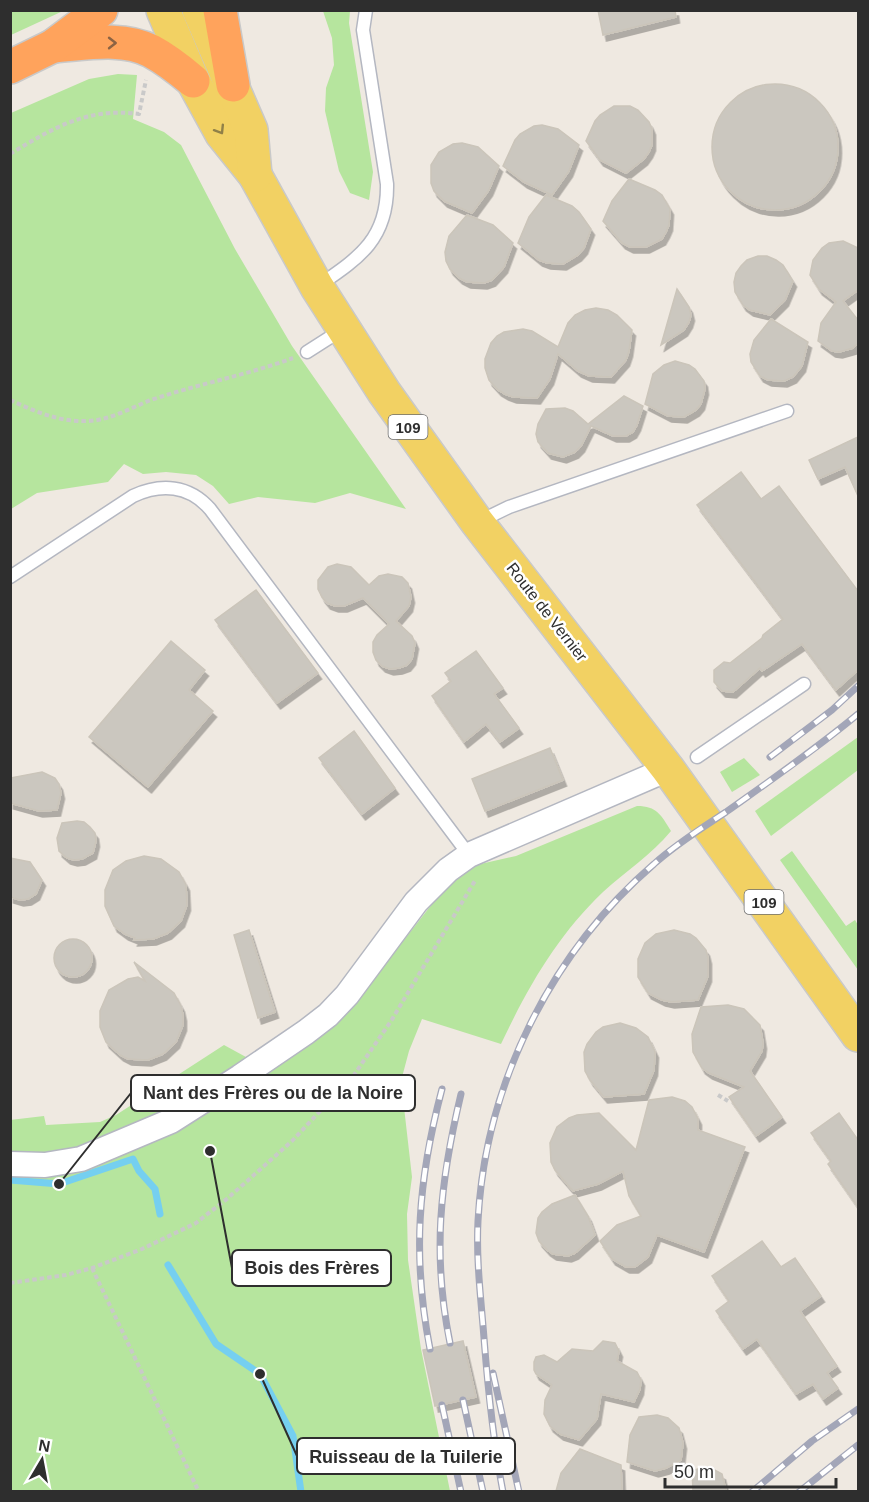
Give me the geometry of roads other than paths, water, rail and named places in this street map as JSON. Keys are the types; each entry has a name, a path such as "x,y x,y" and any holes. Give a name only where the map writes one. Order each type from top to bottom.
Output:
{"highway":[{"path":"10,67 53,46 101,10"},
{"path":"220,10 221,28 233,85"},
{"path":"53,46 118,43 135,45 151,51 193,81"}],"main road":[{"name":"Route de Vernier","path":"163,10 193,81 222,134 255,175 343,330 428,456 477,522 683,763 858,1035"},
{"name":"Route de Vernier","path":"199,10 251,130 255,175"}],"street":[{"path":"10,1164 45,1165 81,1159 171,1121 240,1077 328,1015 347,995 416,902 448,870 473,865 683,763"}],"lane":[{"path":"317,287 345,268 371,244 381,224 387,202 387,184 363,30 366,10"},
{"path":"307,352 343,330"},
{"path":"477,522 509,507 787,411"},
{"path":"10,577 133,496 145,491 169,488 193,495 210,509 473,865"},
{"path":"683,763 804,684"}],"waterway":[{"path":"10,1180 59,1184 133,1159 139,1171 155,1189 160,1214"},
{"path":"168,1265 216,1344 260,1374 293,1436 301,1492"}],"railway":[{"path":"770,757 832,710 858,686"},
{"path":"503,1492 487,1377 478,1265 478,1221 483,1170 494,1120 510,1071 530,1024 555,980 584,938 617,899 654,864 680,843 826,740 858,714"},
{"path":"430,1349 421,1282 420,1218 427,1155 442,1089"},
{"path":"450,1343 441,1279 441,1218 448,1158 461,1094"},
{"path":"493,1373 519,1492"},
{"path":"463,1400 483,1492"},
{"path":"442,1405 461,1492"},
{"path":"752,1492 812,1441 858,1409"},
{"path":"799,1492 858,1445"}],"place":[{"name":"Bois des Frères","path":"210,1151"},
{"name":"Nant des Frères ou de la Noire","path":"59,1184"},
{"name":"Ruisseau de la Tuilerie","path":"260,1374"}]}
